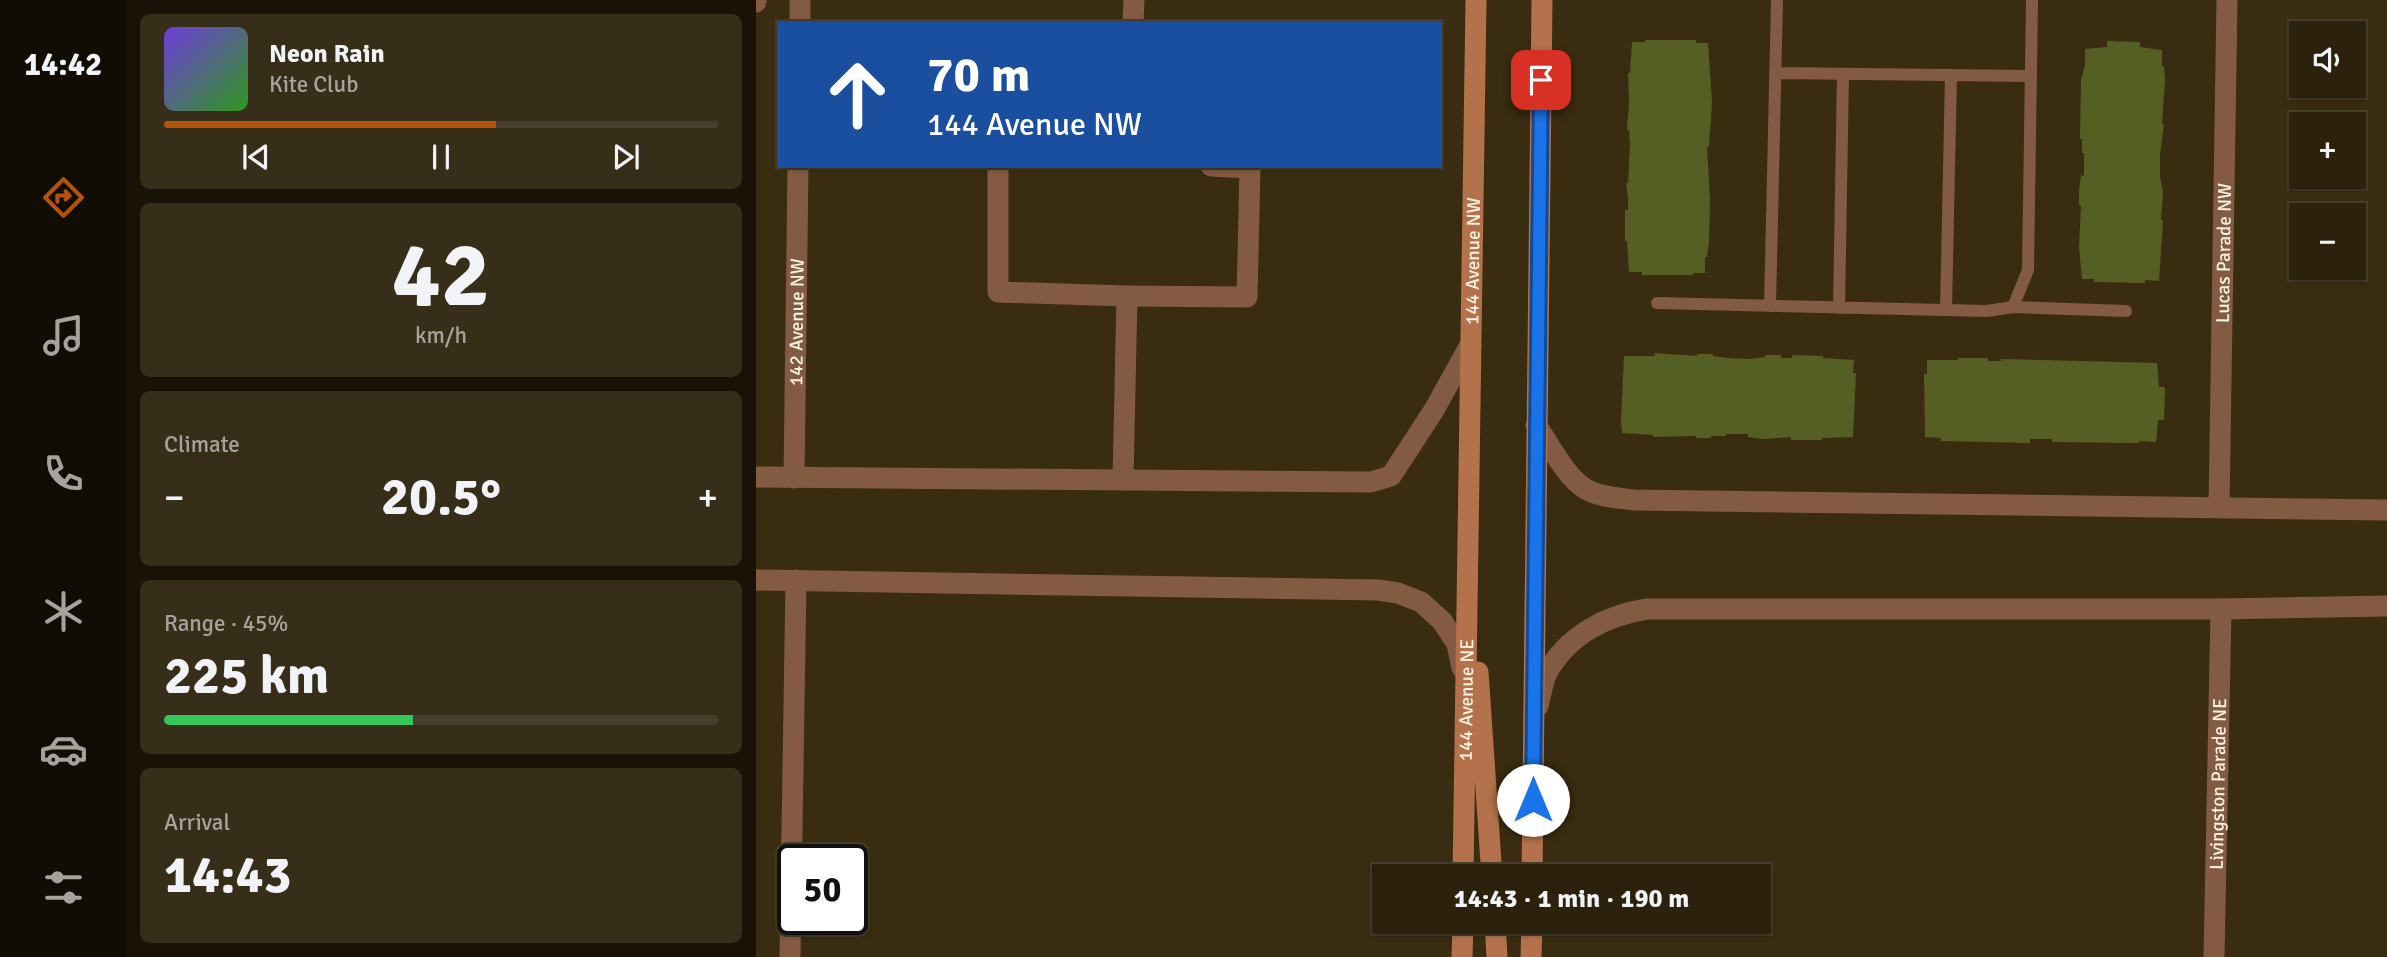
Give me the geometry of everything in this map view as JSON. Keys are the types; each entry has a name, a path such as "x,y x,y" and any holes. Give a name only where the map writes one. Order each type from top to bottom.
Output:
{"main road":[{"name":"144 Avenue NW","path":"1467,523 1476,0"},
{"path":"1532,864 1542,0"},
{"path":"1467,523 1491,864"},
{"name":"144 Avenue NE","path":"1463,864 1467,523"},
{"path":"1462,934 1462,957"},
{"path":"1496,934 1497,957"},
{"path":"1531,957 1532,934"}],"street":[{"path":"800,0 800,21"},
{"path":"1133,0 1133,21"},
{"name":"Lucas Parade NW","path":"2219,506 2227,0"},
{"name":"142 Avenue NW","path":"793,478 798,168"},
{"path":"998,168 998,292 1247,297 1250,168"},
{"path":"1123,480 1127,296"},
{"path":"756,477 1371,482 1391,476 1434,410 1471,345"},
{"path":"1536,425 1571,476 1585,489 1613,498 2387,510"},
{"path":"756,580 1388,592 1421,602 1442,621 1457,644 1465,688"},
{"path":"790,957 796,580"},
{"path":"1533,724 1546,675 1563,650 1580,634 1627,612 1672,608 2221,610 2387,606"},
{"name":"Livingston Parade NE","path":"2214,957 2221,610"}],"lane":[{"path":"1770,306 1777,0"},
{"path":"2013,307 2028,270 2032,0"},
{"path":"1775,73 2031,76"},
{"path":"1839,308 1843,74"},
{"path":"1946,310 1951,75"},
{"path":"1657,303 1987,311 2013,307 2126,311"}],"building":[{"path":"1696,40 1696,43 1708,43 1712,103 1707,147 1710,199 1705,273 1642,275 1642,272 1629,272 1625,241 1630,145 1627,130 1628,73 1632,42"},
{"path":"2107,41 2140,42 2140,47 2162,50 2165,81 2160,154 2163,220 2159,281 2094,282 2094,279 2082,279 2079,247 2079,190 2081,175 2084,176 2084,153 2080,139 2081,80 2085,49 2107,47"},
{"path":"1655,353 1697,356 1713,354 1750,359 1765,355 1781,355 1781,358 1792,358 1792,355 1823,356 1854,360 1853,373 1856,373 1853,437 1791,440 1791,437 1748,437 1748,434 1696,438 1622,433 1624,356 1655,356"},
{"path":"1988,358 1988,361 2001,359 2157,363 2159,387 2165,387 2164,420 2158,420 2156,442 2052,442 2052,439 2030,439 2030,443 1941,441 1941,438 1925,437 1924,374 1927,374 1927,360"}],"route":[{"path":"1533,800 1541,80"}]}
